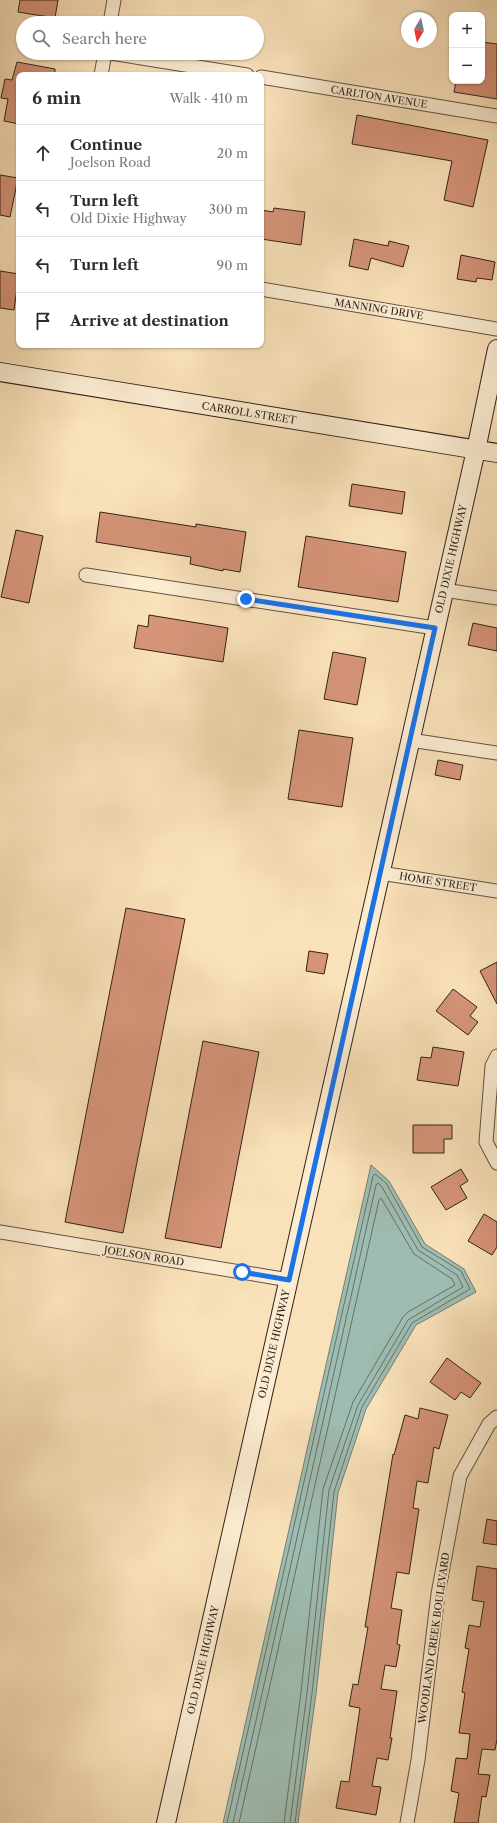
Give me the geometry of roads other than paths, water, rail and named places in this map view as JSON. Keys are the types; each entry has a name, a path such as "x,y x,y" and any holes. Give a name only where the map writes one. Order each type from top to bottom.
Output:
{"street":[{"path":"111,16 114,0"},
{"path":"102,72 104,60"},
{"path":"154,60 228,72"},
{"name":"CARLTON AVENUE","path":"264,77 497,116"},
{"name":"MANNING DRIVE","path":"264,289 497,328"},
{"name":"OLD DIXIE HIGHWAY","path":"166,1823 476,450 497,349"},
{"name":"CARROLL STREET","path":"0,372 497,453"},
{"path":"86,575 435,628"},
{"path":"444,590 497,598"},
{"path":"410,740 497,753"},
{"name":"HOME STREET","path":"380,873 497,891"},
{"path":"497,1056 492,1066 486,1142 497,1163"},
{"name":"JOELSON ROAD","path":"0,1232 289,1280"},
{"name":"WOODLAND CREEK BOULEVARD","path":"407,1823 418,1760 438,1594 460,1476 490,1424 497,1417"}],"water":[{"path":"371,1165 389,1181 425,1244 464,1269 476,1292 416,1325 366,1409 338,1493 316,1694 298,1823 223,1823"}]}
